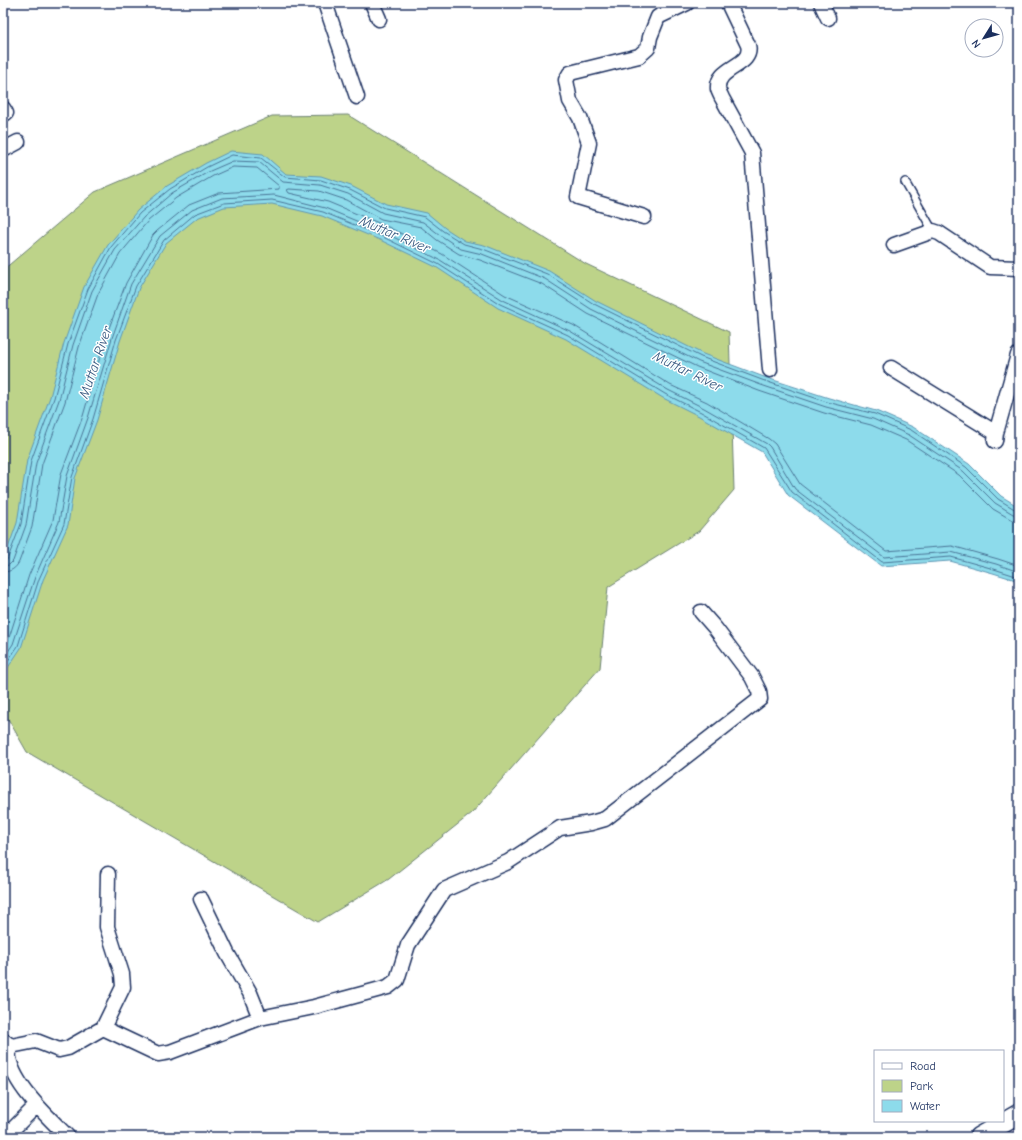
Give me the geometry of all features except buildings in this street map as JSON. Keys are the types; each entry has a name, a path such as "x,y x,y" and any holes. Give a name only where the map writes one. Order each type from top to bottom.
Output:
{"main road":[{"path":"979,1137 1019,1114"}],"street":[{"path":"325,3 356,97"},
{"path":"372,3 379,19"},
{"path":"644,217 578,197 588,143 580,118 570,101 566,80 570,73 639,56 648,48 650,37 658,17 687,3"},
{"path":"728,3 748,45 749,51 746,58 724,73 719,81 718,89 752,153 770,370"},
{"path":"821,3 828,18"},
{"path":"3,150 18,142"},
{"path":"894,245 933,231 939,233 990,267 1019,268"},
{"path":"891,368 995,437 1019,354"},
{"path":"103,1028 158,1054 170,1052 260,1018 314,1007 388,987 397,980 408,945 444,890 508,862 560,828 605,819 760,699 760,691 752,677 701,612"},
{"path":"68,1137 37,1105 15,1076 8,1056 7,1043 36,1041 59,1050 68,1048 103,1028 123,987 122,974 107,927 108,874"},
{"path":"201,899 227,953 250,992 260,1018"},
{"path":"5,1137 37,1105"}],"lane":[{"path":"905,182 933,231"}],"shaded area":[{"path":"1019,1125 1019,1137 1000,1137 1016,1127"}],"green space":[{"path":"348,115 586,264 729,332 734,490 699,531 608,587 600,668 472,813 389,879 318,922 27,752 3,710 3,270 95,192 272,116"}],"water":[{"name":"Muttar River","path":"231,151 263,154 286,174 321,176 351,186 386,204 427,213 445,228 465,241 484,245 549,271 596,301 703,354 764,377 829,398 876,411 913,427 969,464 1001,496 1019,507 1019,581 950,561 881,566 788,495 762,452 699,416 663,398 566,339 498,308 436,267 380,240 322,216 272,204 224,207 197,218 166,243 139,288 120,341 97,420 75,478 68,525 43,580 21,648 3,675 3,562 17,523 27,460 50,397 64,343 84,287 108,245 138,210 167,186 206,163"}]}
